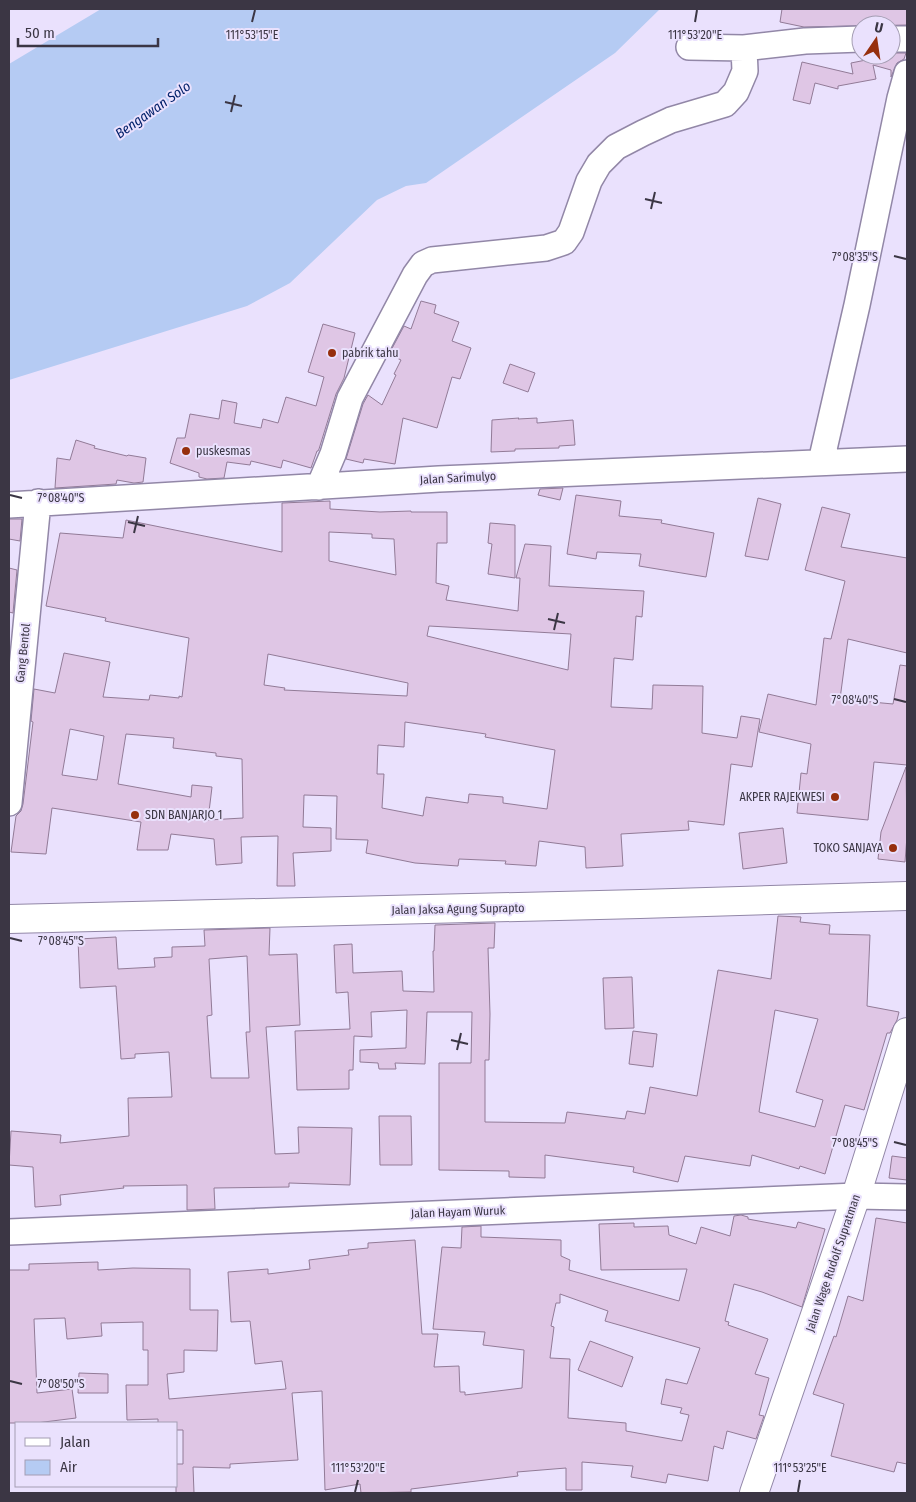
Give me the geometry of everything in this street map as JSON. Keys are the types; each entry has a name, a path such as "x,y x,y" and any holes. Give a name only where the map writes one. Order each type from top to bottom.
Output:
{"main road":[{"name":"Jalan Jaksa Agung Suprapto","path":"9,919 907,896"},
{"name":"Jalan Wage Rudolf Supratman","path":"754,1493 856,1196 907,1032"}],"street":[{"path":"690,47 744,48 851,39"},
{"path":"319,487 333,454 350,398 415,275 423,264 432,260 546,248 564,242 571,232 588,181 599,164 616,148 642,133 672,120 725,104 736,92 745,71 744,48"},
{"path":"821,462 858,305 900,98 907,73"},
{"name":"Jalan Sarimulyo","path":"9,505 448,478 907,459"},
{"name":"Gang Bentol","path":"9,803 38,502"},
{"name":"Jalan Hayam Wuruk","path":"9,1232 856,1196 907,1197"}],"water":[{"name":"Bengawan Solo","path":"101,9 660,9 615,53 426,183 406,186 377,200 290,283 247,306 9,380 9,64"}],"building":[{"path":"782,9 907,9 907,25 901,25 901,15 851,15 851,26 804,27 780,22"},
{"path":"901,53 906,53 904,59 901,61"},
{"path":"802,62 853,74 851,65 873,65 876,79 838,86 838,89 815,83 810,104 793,100"},
{"path":"873,65 896,65 891,77 891,70"},
{"path":"421,301 436,305 434,313 459,322 452,341 471,348 460,379 452,377 437,428 403,418 395,464 364,459 363,463 346,459 363,404 368,395 382,405 401,360 389,354 404,326 411,329"},
{"path":"323,324 355,333 344,378 336,394 311,468 283,460 281,468 251,461 250,465 227,462 224,478 207,479 199,477 199,473 170,463 177,438 185,438 190,414 219,419 222,400 237,403 234,423 261,428 263,419 278,423 286,397 316,406 324,377 308,372"},
{"path":"510,364 535,373 528,392 503,383"},
{"path":"537,418 537,423 573,420 575,445 559,446 559,448 515,449 515,451 491,452 492,420"},
{"path":"76,440 95,446 94,448 127,456 146,458 143,482 134,483 117,480 116,484 55,488 57,458 70,460"},
{"path":"563,488 560,500 538,495 540,489"},
{"path":"576,495 621,501 619,516 662,520 661,523 714,533 706,577 639,566 641,554 597,552 596,559 567,554"},
{"path":"758,498 781,504 768,560 745,556"},
{"path":"330,501 330,509 380,512 447,512 447,543 437,543 436,583 449,586 446,600 518,611 520,578 516,578 525,544 551,546 549,586 644,591 642,617 636,616 633,660 614,658 611,707 652,709 653,685 703,686 702,733 737,738 741,716 760,719 752,767 731,764 724,825 688,821 689,830 621,834 623,866 586,868 585,847 539,841 536,866 505,864 506,861 459,859 458,866 415,863 366,853 368,840 336,839 337,796 304,795 303,827 331,828 331,851 293,853 295,886 277,886 278,836 241,837 242,863 216,865 214,839 171,834 168,850 137,850 141,822 52,808 46,854 11,852 16,816 21,811 23,804 33,722 31,721 34,689 55,693 64,653 110,662 103,697 149,700 150,695 182,697 189,638 105,621 106,618 46,606 60,533 123,538 126,520 282,552 282,503","holes":["329,532 372,534 372,538 394,539 396,575 329,561","429,626 571,634 568,670 427,636","268,654 408,683 407,696 284,690 285,688 264,685","405,722 486,734 485,737 555,750 547,809 503,803 503,797 469,794 468,803 426,797 423,816 382,808 384,774 377,774 378,745 404,747","70,729 104,736 97,780 62,775","126,734 174,738 173,748 216,753 216,756 242,759 243,818 208,820 212,787 192,785 191,797 118,784"]},
{"path":"822,507 850,514 841,547 907,558 907,653 848,639 840,699 893,704 900,665 907,666 907,765 874,762 868,820 797,813 801,773 807,774 811,744 759,732 768,694 816,705 824,638 831,639 845,581 805,570"},
{"path":"9,519 22,519 20,541 9,539"},
{"path":"490,523 515,525 515,578 488,574 492,544 488,543"},
{"path":"9,568 17,570 13,613 9,612"},
{"name":"TOKO SANJAYA","path":"906,767 907,836 905,862 878,859 881,832"},
{"path":"783,828 787,863 743,869 739,833"},
{"path":"778,916 801,917 800,922 830,925 829,934 870,935 867,1006 899,1012 890,1033 887,1033 864,1110 845,1105 825,1174 800,1166 799,1169 752,1155 750,1166 685,1156 678,1182 633,1172 634,1167 545,1155 545,1178 509,1177 509,1171 439,1170 439,1063 471,1063 472,1012 427,1012 425,1064 395,1063 396,1069 379,1069 378,1063 360,1062 360,1050 406,1048 407,1010 371,1012 372,1037 354,1036 353,1070 349,1070 349,1089 297,1090 295,1031 350,1029 348,992 336,993 334,945 352,944 353,973 402,971 403,991 434,992 433,951 435,925 495,923 494,948 488,948 490,1014 489,1060 485,1060 485,1122 565,1123 567,1112 625,1119 627,1111 645,1114 650,1087 697,1096 718,970 771,979","holes":["775,1010 818,1019 796,1092 823,1100 815,1127 759,1112"]},
{"path":"270,928 269,955 297,954 300,1025 266,1027 275,1154 299,1153 298,1127 352,1128 350,1185 289,1183 289,1187 214,1188 215,1209 187,1210 187,1185 123,1186 124,1188 60,1195 61,1205 35,1207 33,1167 9,1165 11,1131 61,1135 60,1143 129,1136 128,1098 172,1097 169,1052 135,1054 135,1058 121,1059 116,986 80,988 78,939 116,937 118,969 155,967 154,958 172,957 172,947 205,946 204,930","holes":["247,956 250,1032 246,1032 249,1078 211,1078 207,1016 212,1015 209,959"]},
{"path":"632,977 634,1028 605,1029 603,978"},
{"path":"633,1031 657,1034 653,1067 629,1064"},
{"path":"379,1116 411,1116 412,1165 380,1165"},
{"path":"892,1156 907,1158 907,1180 889,1178"},
{"path":"741,1215 748,1217 748,1219 796,1228 798,1222 825,1229 802,1307 734,1284 725,1321 729,1322 728,1325 768,1339 755,1374 769,1378 759,1415 764,1416 756,1439 727,1431 723,1449 714,1446 708,1481 668,1474 666,1483 631,1477 633,1466 582,1462 582,1490 566,1490 566,1468 517,1472 518,1476 411,1489 411,1492 361,1493 360,1484 325,1490 322,1391 292,1393 298,1460 230,1464 230,1468 193,1467 194,1493 176,1493 176,1487 178,1487 178,1464 183,1464 183,1430 178,1430 178,1422 158,1422 158,1419 127,1420 126,1385 148,1385 148,1350 143,1350 143,1322 101,1323 102,1336 67,1339 65,1318 34,1319 37,1393 72,1389 76,1418 44,1422 9,1423 9,1270 29,1270 29,1264 98,1262 98,1270 133,1268 190,1269 190,1310 218,1310 217,1351 184,1350 184,1372 167,1374 169,1399 286,1389 282,1361 255,1364 250,1321 231,1322 228,1272 268,1269 268,1274 310,1269 309,1260 349,1255 348,1250 368,1248 368,1243 415,1240 422,1334 438,1334 434,1367 459,1366 460,1392 465,1392 465,1395 522,1388 524,1350 483,1345 485,1332 433,1329 442,1247 461,1248 462,1227 481,1226 481,1237 561,1240 561,1256 570,1260 569,1270 679,1301 687,1269 601,1270 599,1224 634,1223 634,1227 668,1226 669,1235 696,1244 701,1227 730,1236 734,1216","holes":["560,1294 608,1311 605,1321 700,1348 687,1384 666,1379 661,1404 682,1408 680,1413 689,1415 682,1441 626,1431 626,1423 568,1418 570,1359 550,1358 554,1327 551,1326 556,1303 560,1303"]},
{"path":"876,1218 907,1223 907,1464 897,1462 894,1472 831,1456 844,1404 813,1394 834,1336 836,1337 848,1296 863,1301"},
{"path":"590,1341 633,1357 622,1387 578,1370"},
{"path":"79,1373 108,1374 108,1393 78,1393"}],"place":[{"name":"pabrik tahu","path":"332,353"},
{"name":"puskesmas","path":"186,451"},
{"name":"AKPER RAJEKWESI","path":"835,797"},
{"name":"SDN BANJARJO 1","path":"135,815"},
{"name":"TOKO SANJAYA","path":"893,848"}]}
